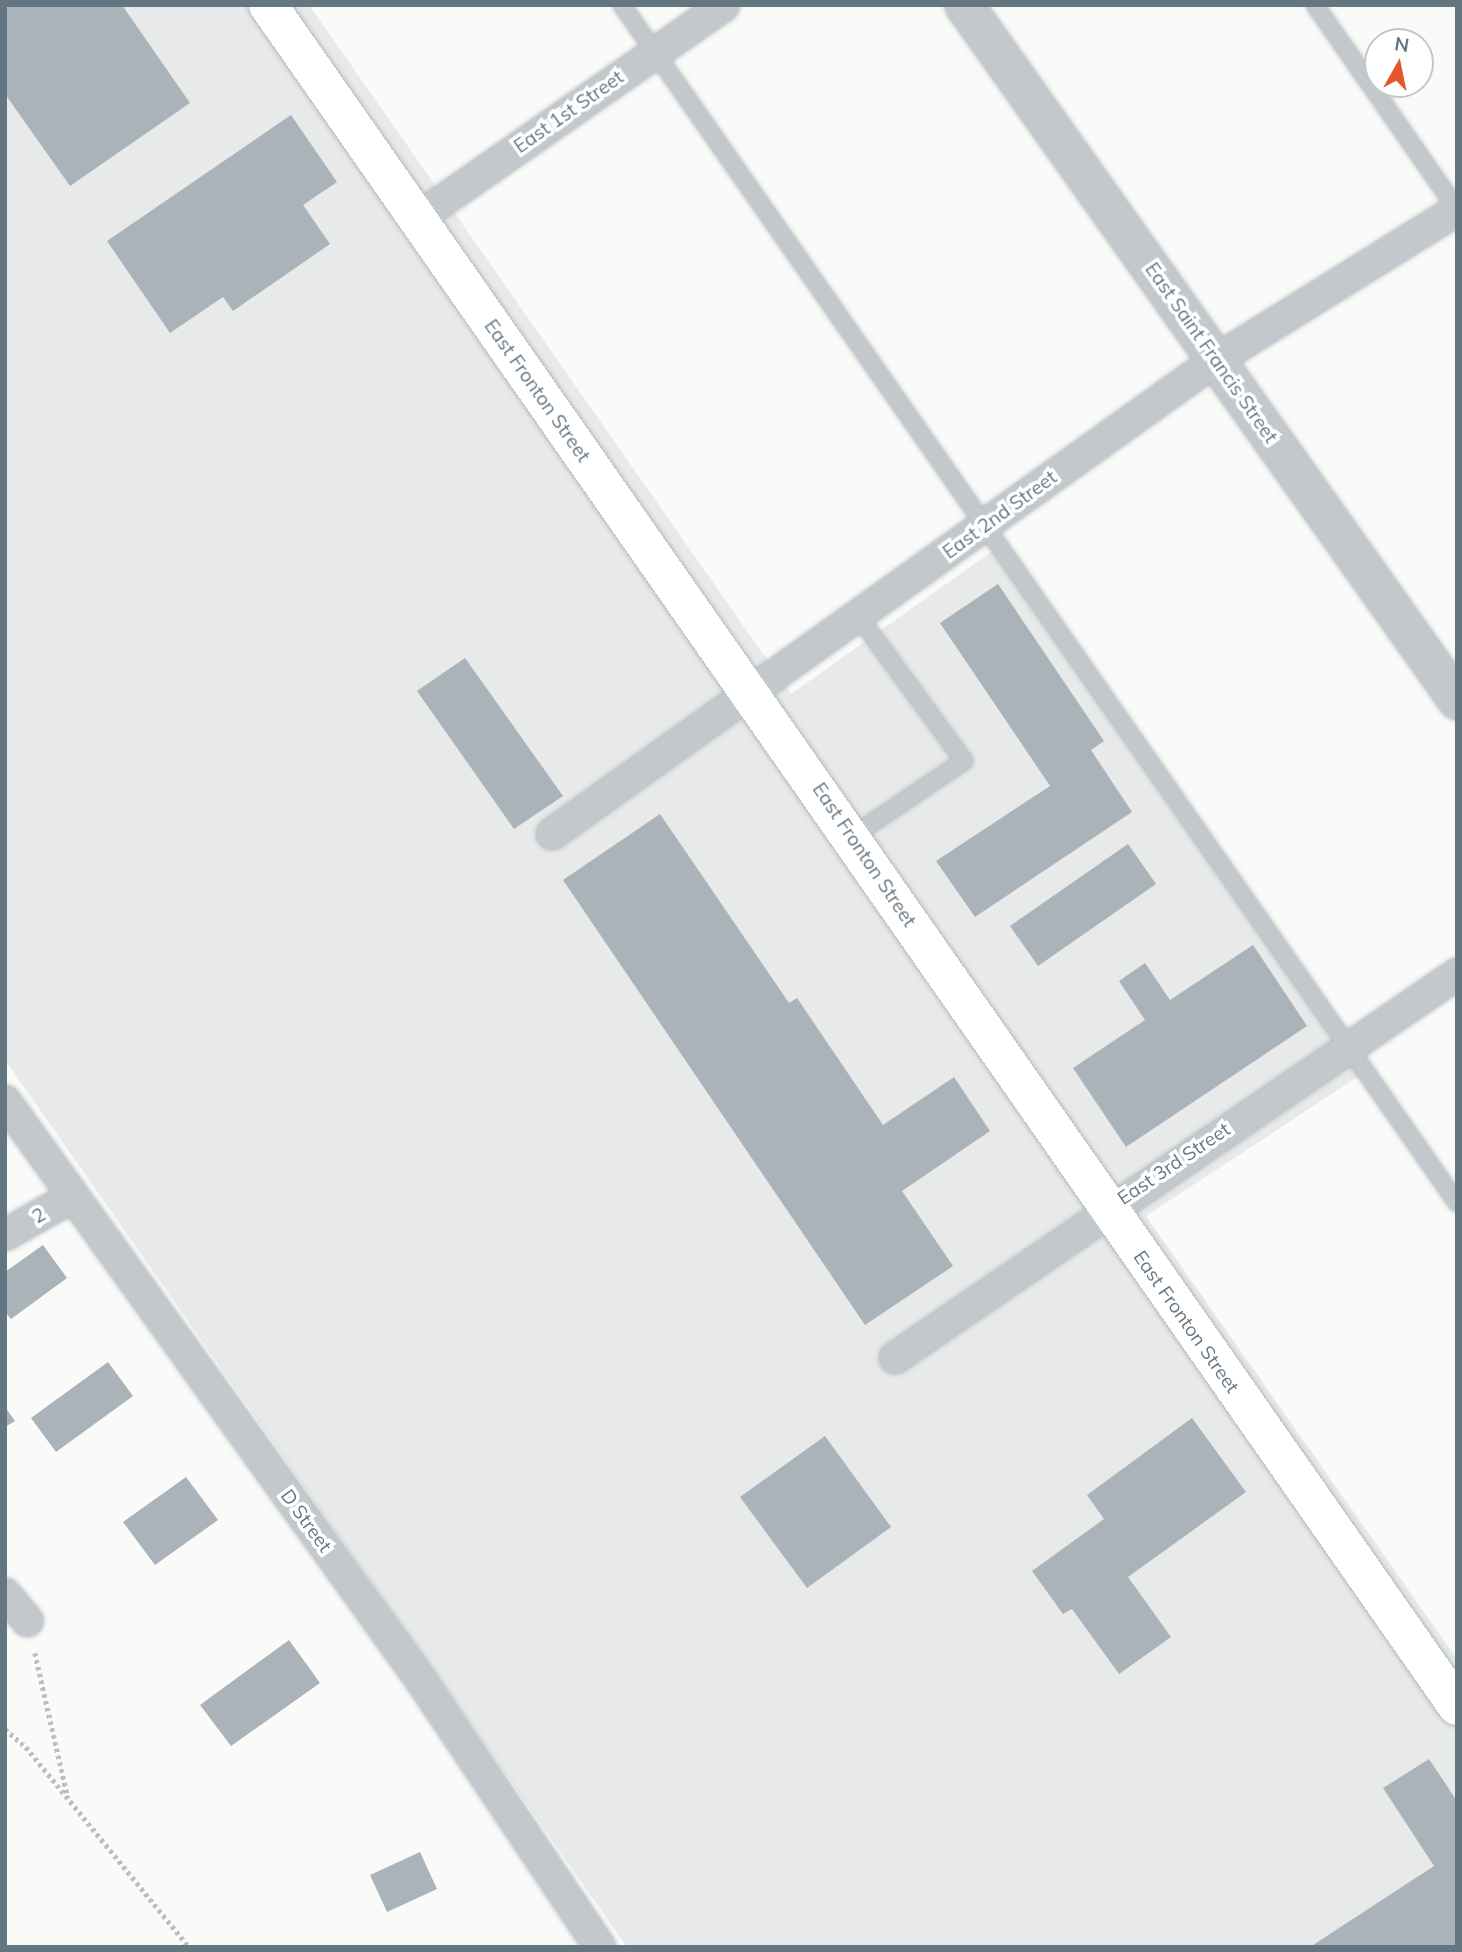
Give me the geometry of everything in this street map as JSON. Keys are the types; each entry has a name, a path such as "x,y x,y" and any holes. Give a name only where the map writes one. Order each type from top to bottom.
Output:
{"main road":[{"name":"East Fronton Street","path":"268,5 415,220 753,694 1107,1209 1457,1706"}],"street":[{"name":"East 1st Street","path":"415,220 724,5"},
{"name":"East Saint Francis Street","path":"964,5 1457,701"},
{"name":"East 2nd Street","path":"552,834 753,694 1216,360 1457,209"},
{"name":"East 3rd Street","path":"895,1358 1107,1209 1457,974"},
{"name":"D Street","path":"5,1101 423,1683 600,1947"},
{"name":"2","path":"5,1235 72,1197"},
{"path":"5,1594 28,1621"}],"lane":[{"path":"622,5 1346,1049 1457,1203"},
{"path":"1315,5 1457,209"},
{"path":"851,837 964,761 859,617"}],"path":[{"path":"28,1621 69,1799"},
{"path":"5,1729 69,1799 189,1947"}],"shaded area":[{"path":"5,5 309,5 791,694 997,548 1359,1076 1146,1216 1457,1659 1457,1947 627,1947 5,1060"}],"building":[{"path":"11,5 122,5 190,103 70,186 5,94 5,9"},
{"path":"291,115 337,182 303,205 330,244 233,311 223,297 170,333 107,241"},
{"path":"998,584 1104,741 1091,750 1132,812 975,917 936,861 1050,786 940,623"},
{"path":"465,658 563,796 514,829 417,691"},
{"path":"660,814 789,1003 797,998 883,1125 954,1077 990,1131 902,1191 953,1266 865,1325 563,880"},
{"path":"1128,844 1156,884 1038,966 1010,926"},
{"path":"1253,945 1307,1026 1126,1147 1073,1068 1145,1020 1119,981 1145,963 1170,1000"},
{"path":"43,1245 67,1278 11,1319 5,1312 5,1272"},
{"path":"108,1362 133,1396 56,1452 31,1418"},
{"path":"5,1407 15,1421 5,1427"},
{"path":"1192,1418 1246,1492 1128,1577 1171,1637 1119,1674 1072,1609 1063,1614 1032,1571 1104,1519 1087,1495"},
{"path":"825,1436 891,1527 807,1588 740,1497"},
{"path":"186,1477 218,1520 155,1565 123,1522"},
{"path":"289,1640 320,1683 231,1746 200,1705"},
{"path":"1429,1759 1457,1801 1457,1947 1310,1947 1434,1866 1383,1788"},
{"path":"420,1852 437,1889 387,1912 370,1875"}]}
